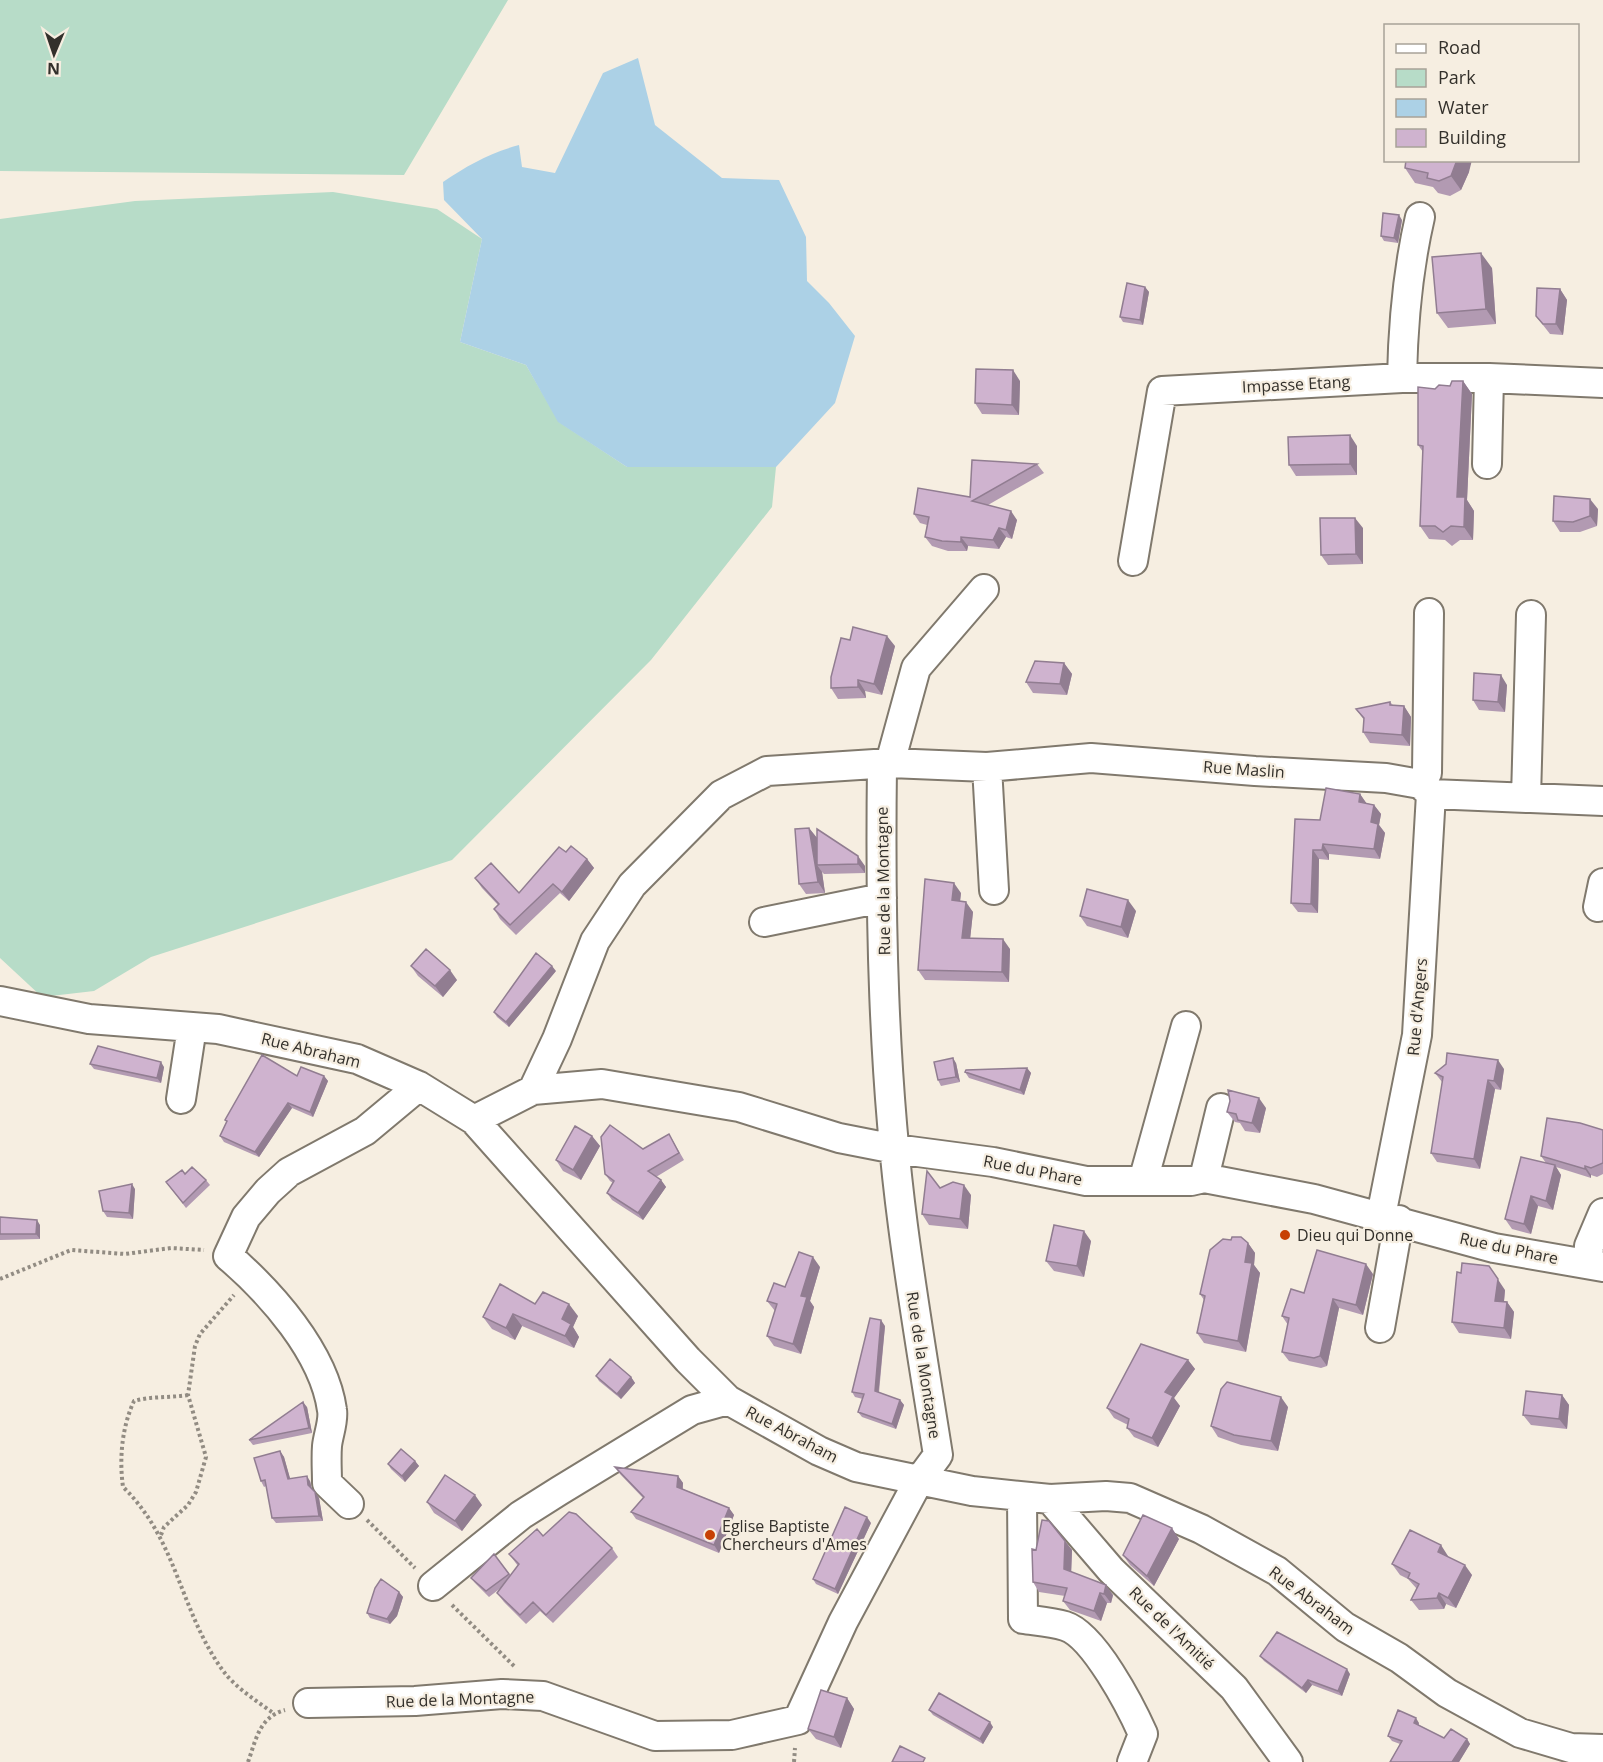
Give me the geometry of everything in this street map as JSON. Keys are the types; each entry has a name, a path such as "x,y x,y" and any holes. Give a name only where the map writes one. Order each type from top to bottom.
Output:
{"street":[{"path":"1402,378 1403,343 1414,241 1420,217"},
{"name":"Impasse Etang","path":"1133,561 1162,391 1402,378 1490,378 1603,383"},
{"path":"1487,464 1490,378"},
{"name":"Rue de la Montagne","path":"308,1703 415,1701 502,1694 543,1696 655,1736 732,1735 798,1720 843,1622 918,1482 938,1455 902,1225 888,1071 882,897 886,764 916,669 984,589"},
{"name":"Rue d'Angers","path":"1380,1328 1390,1218 1417,1035 1427,773 1429,612"},
{"path":"1526,798 1531,615"},
{"name":"Rue Maslin","path":"533,1090 557,1039 595,941 632,885 722,795 766,771 886,764 987,767 1091,758 1255,771 1386,778 1425,789 1526,798 1603,801"},
{"path":"987,767 994,890"},
{"path":"764,922 882,897"},
{"name":"Rue Abraham","path":"0,1001 89,1019 218,1029 357,1059 419,1086 474,1120 688,1360 728,1400 819,1451 856,1467 918,1482 1022,1497 1130,1498 1201,1529 1277,1571 1345,1627 1399,1658 1431,1683 1520,1733 1571,1748 1603,1749"},
{"path":"181,1099 192,1026"},
{"path":"1143,1181 1186,1026"},
{"name":"Rue du Phare","path":"533,1090 602,1084 739,1107 839,1138 895,1149 993,1162 1086,1181 1191,1181 1204,1178 1314,1199 1494,1248 1595,1265"},
{"path":"349,1504 327,1483 327,1447 333,1412 324,1378 296,1330 251,1276 228,1256 246,1217 268,1191 289,1172 365,1131 419,1086"},
{"path":"474,1120 533,1090"},
{"path":"1204,1178 1221,1108"},
{"path":"1595,1265 1589,1246 1603,1213"},
{"path":"433,1586 521,1515 559,1491 692,1410 728,1400"},
{"path":"1022,1497 1023,1619 1067,1626 1094,1651 1128,1699 1143,1734 1132,1762"},
{"name":"Rue de l'Amitié","path":"1050,1499 1111,1570 1234,1688 1288,1762"}],"path":[{"path":"0,1279 72,1251 125,1254 171,1248 217,1251 228,1256"},
{"path":"161,1536 164,1527 188,1504 196,1492 206,1457 189,1395 195,1346 200,1334 251,1276"},
{"path":"189,1395 168,1398 146,1397 134,1401 125,1419 123,1487 146,1511 161,1536 194,1621 224,1673 273,1713"},
{"path":"248,1762 259,1729 273,1713 308,1703"}],"green space":[{"path":"0,0 508,0 404,175 0,171"},
{"path":"333,192 437,209 482,239 460,342 526,365 559,422 627,467 776,467 772,507 651,660 452,860 151,957 94,991 42,997 0,958 0,219 135,201"}],"water":[{"path":"638,58 655,125 722,178 779,180 806,237 807,281 829,303 855,336 835,403 776,467 627,467 558,422 526,365 460,342 482,239 444,200 443,182 479,160 519,145 522,167 555,173 603,73"}],"building":[{"path":"1406,162 1456,162 1451,176 1439,181 1427,178 1428,173 1405,168"},
{"path":"1383,213 1399,215 1394,238 1381,236"},
{"path":"1481,253 1486,309 1437,313 1432,257"},
{"path":"1127,283 1145,287 1140,320 1120,317"},
{"path":"1537,288 1560,289 1556,324 1543,324 1536,316"},
{"path":"976,369 1013,370 1012,405 975,403"},
{"path":"1452,381 1463,381 1457,497 1465,497 1464,527 1451,526 1443,532 1435,526 1420,526 1423,446 1418,445 1418,387 1435,389 1439,385 1450,386"},
{"path":"1350,435 1350,464 1289,465 1288,437"},
{"path":"972,460 1037,464 972,501 1011,511 1006,530 999,528 993,540 961,537 961,542 925,537 929,517 914,514 918,488 970,497"},
{"path":"1554,496 1590,499 1590,516 1573,522 1553,521"},
{"path":"1320,518 1355,518 1356,554 1321,555"},
{"path":"853,627 887,636 874,684 858,680 858,687 831,688 831,677 841,638 850,640"},
{"path":"1035,661 1064,663 1060,684 1026,682"},
{"path":"1474,673 1501,675 1498,702 1473,700"},
{"path":"1390,702 1390,705 1404,706 1402,735 1363,732 1364,718 1356,709"},
{"path":"1326,788 1360,794 1359,802 1374,805 1371,822 1378,824 1374,849 1323,844 1322,850 1313,850 1311,904 1291,903 1295,819 1320,820"},
{"path":"809,828 818,882 799,884 795,829"},
{"path":"817,829 858,856 858,864 817,865"},
{"path":"571,846 587,859 562,892 553,884 510,925 494,909 499,904 475,878 491,863 519,893 559,847 566,852"},
{"path":"925,879 954,883 952,900 966,902 962,938 1003,939 1002,972 918,970"},
{"path":"1087,889 1128,900 1121,927 1080,916"},
{"path":"426,949 450,970 435,986 411,966"},
{"path":"536,953 552,966 506,1022 494,1012"},
{"path":"98,1046 161,1062 157,1078 90,1064"},
{"path":"1447,1053 1498,1060 1494,1081 1488,1080 1474,1159 1431,1153 1443,1077 1435,1073 1446,1064"},
{"path":"262,1055 297,1076 301,1067 324,1076 310,1112 288,1103 255,1152 220,1136 227,1121 225,1120"},
{"path":"953,1058 956,1077 938,1080 934,1062"},
{"path":"1027,1068 1020,1090 965,1072 966,1070"},
{"path":"1228,1090 1259,1098 1252,1123 1238,1120 1236,1114 1227,1112 1230,1101"},
{"path":"1547,1118 1580,1123 1603,1130 1603,1163 1591,1168 1585,1166 1585,1169 1541,1156"},
{"path":"610,1125 643,1149 669,1134 679,1153 648,1171 661,1180 638,1213 607,1193 614,1181 605,1174 601,1137"},
{"path":"575,1126 592,1136 573,1170 556,1160"},
{"path":"1521,1157 1555,1165 1546,1201 1531,1196 1524,1224 1505,1219"},
{"path":"192,1167 206,1180 183,1203 166,1182 182,1170 185,1174"},
{"path":"927,1171 940,1188 953,1182 964,1185 960,1219 922,1214"},
{"path":"132,1184 129,1213 103,1211 99,1191"},
{"path":"0,1217 37,1220 36,1234 0,1234"},
{"path":"1054,1225 1084,1231 1077,1266 1046,1261"},
{"path":"1232,1237 1241,1237 1248,1243 1245,1262 1252,1263 1238,1341 1197,1333 1205,1296 1200,1294 1210,1250 1223,1239 1231,1240"},
{"path":"1317,1250 1366,1264 1356,1305 1333,1299 1320,1356 1314,1358 1282,1352 1289,1318 1282,1316 1291,1289 1304,1293"},
{"path":"799,1252 813,1257 801,1296 807,1297 793,1344 767,1336 777,1304 767,1301 774,1283 785,1287"},
{"path":"1462,1263 1489,1266 1498,1279 1495,1301 1507,1302 1504,1328 1452,1322 1457,1272 1461,1273"},
{"path":"500,1284 535,1304 543,1292 569,1304 562,1319 571,1324 565,1336 513,1314 506,1328 483,1317"},
{"path":"870,1318 881,1320 875,1391 900,1400 892,1424 858,1412 864,1394 852,1392"},
{"path":"1141,1344 1188,1360 1165,1392 1173,1396 1152,1438 1127,1428 1129,1419 1107,1408"},
{"path":"610,1359 631,1377 617,1394 596,1376"},
{"path":"1227,1382 1281,1397 1271,1441 1234,1435 1211,1426 1221,1389"},
{"path":"1526,1391 1562,1395 1559,1419 1523,1415"},
{"path":"303,1402 309,1428 249,1440"},
{"path":"401,1449 415,1461 402,1476 388,1464"},
{"path":"280,1451 288,1479 307,1476 308,1485 315,1492 319,1516 272,1518 265,1480 261,1481 254,1458"},
{"path":"615,1467 678,1476 677,1487 729,1508 714,1545 631,1512 644,1497"},
{"path":"445,1475 475,1495 455,1521 427,1502"},
{"path":"845,1507 867,1517 835,1589 813,1579"},
{"path":"569,1512 576,1514 612,1548 546,1615 533,1602 520,1615 497,1593 519,1564 509,1554 537,1529 543,1536"},
{"path":"1143,1515 1172,1528 1147,1576 1123,1555"},
{"path":"1042,1520 1049,1521 1065,1541 1064,1569 1106,1585 1104,1594 1100,1593 1094,1611 1063,1601 1067,1588 1033,1582 1032,1549 1036,1550"},
{"path":"1410,1530 1441,1545 1438,1552 1465,1565 1448,1598 1439,1593 1437,1598 1411,1600 1419,1584 1408,1578 1410,1573 1392,1564"},
{"path":"494,1554 509,1574 486,1591 471,1578"},
{"path":"381,1579 399,1592 393,1610 387,1619 367,1613 375,1588"},
{"path":"1277,1632 1347,1669 1338,1691 1308,1680 1302,1688 1260,1656"},
{"path":"821,1690 847,1698 834,1737 808,1729"},
{"path":"939,1693 990,1722 980,1739 929,1710"},
{"path":"1398,1710 1416,1718 1414,1723 1444,1738 1451,1729 1467,1739 1452,1762 1390,1762 1402,1741 1388,1736"},
{"path":"900,1746 925,1758 923,1762 892,1762"}],"place":[{"name":"Dieu qui Donne","path":"1285,1235"},
{"name":"Eglise Baptiste Chercheurs d'Ames","path":"710,1535"}]}
